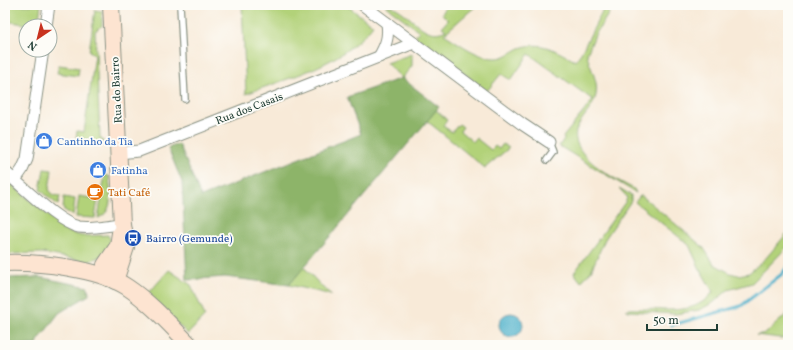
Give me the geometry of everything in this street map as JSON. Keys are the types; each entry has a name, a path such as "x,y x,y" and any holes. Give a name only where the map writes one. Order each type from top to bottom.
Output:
{"street":[{"path":"47,18 49,5"},
{"name":"Rua do Bairro","path":"111,5 122,224 126,247 111,279"},
{"path":"363,5 522,124 549,142"},
{"path":"379,57 386,44 389,34 387,23"},
{"name":"Rua dos Casais","path":"118,153 139,151 414,43"},
{"path":"15,180 27,159 41,58"},
{"path":"5,172 59,217 72,225 93,227 122,224"},
{"name":"Rua do Bairro","path":"111,279 105,265 118,246 122,224"},
{"path":"78,270 96,264 112,254"},
{"path":"5,264 42,264 78,270 111,279 145,301 190,345"}],"lane":[{"path":"180,5 185,99"},
{"path":"547,160 553,152 549,142"}],"green space":[{"path":"5,5 41,5 39,18 18,18 18,23 5,21"},
{"path":"242,5 346,5 373,25 361,39 331,60 298,75 246,94"},
{"path":"385,5 400,11 429,32 437,33 446,30 442,27 448,20 442,14 447,5 477,5 444,34 469,50 490,58 500,58 520,48 535,45 549,48 575,61 581,53 603,10 608,9 609,13 595,35 587,54 597,89 595,99 578,126 576,136 578,146 594,164 615,179 634,189 636,193 559,146 564,139 563,137 593,100 529,54 511,80 501,74 487,91 415,36 419,31"},
{"path":"95,10 102,11 102,26 95,31 100,137 104,143 76,138 77,131 84,132 95,55 89,51"},
{"path":"412,54 412,66 402,78 386,63"},
{"path":"59,65 79,68 78,76 57,73"},
{"path":"402,78 439,107 289,285 225,277 187,280 182,182 168,148 179,144 201,197 361,134 347,97"},
{"path":"436,110 447,120 443,126 452,132 459,124 463,127 460,131 473,142 476,138 491,150 495,146 499,149 503,144 509,148 485,168 427,121"},
{"path":"44,169 52,170 49,189 52,195 60,196 58,205 40,190"},
{"path":"105,175 109,176 110,200 107,211 98,218"},
{"path":"5,179 68,232 82,236 108,235 111,241 105,254 88,262 42,253 5,254"},
{"path":"619,188 631,195 631,201 605,239 591,271 581,282 574,273 626,201 627,197"},
{"path":"79,196 98,199 95,218 76,217"},
{"path":"640,196 642,196 703,247 714,264 730,273 738,275 749,273 766,258 788,232 788,246 752,283 728,290 713,303 699,310 675,314 626,310 682,309 699,304 713,292 689,245 635,202"},
{"path":"64,197 75,199 73,216 63,209"},
{"path":"304,267 323,288 332,295 289,285"},
{"path":"169,270 191,285 205,316 188,334 147,295"},
{"path":"39,277 88,287 89,295 59,313 38,341 37,345 5,345 5,278"},
{"path":"788,313 788,339 756,335 766,333"}],"water":[{"path":"511,313 519,317 523,325 519,333 511,337 503,333 499,325 503,317"}],"waterway":[{"path":"672,325 741,306 782,274 788,266"}],"place":[{"name":"Cantinho da Tia","path":"44,141"},
{"name":"Fatinha","path":"98,170"},
{"name":"Tati Café","path":"95,192"},
{"name":"Bairro (Gemunde)","path":"133,238"}]}
